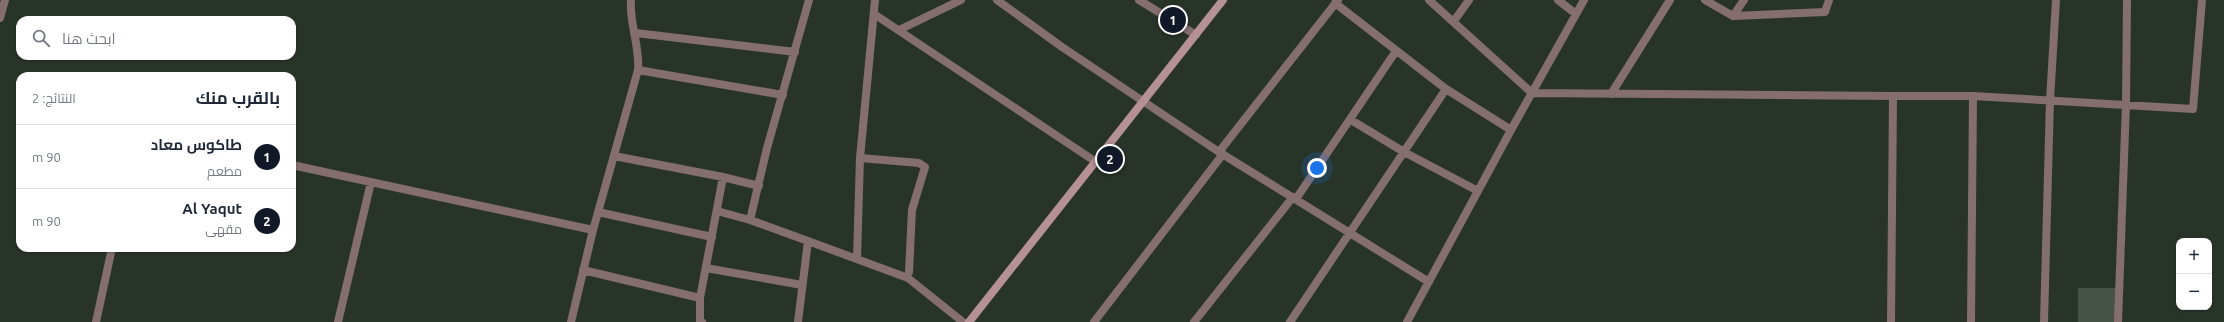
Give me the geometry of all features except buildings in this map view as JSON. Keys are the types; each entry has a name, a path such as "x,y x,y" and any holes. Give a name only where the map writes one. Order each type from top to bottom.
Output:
{"main road":[{"path":"969,322 1223,0"}],"street":[{"path":"0,18 5,0"},
{"path":"571,322 593,230 638,70 636,33 631,0"},
{"path":"750,220 809,0"},
{"path":"857,259 860,158 875,0"},
{"path":"899,30 961,0"},
{"path":"997,0 1142,102 1221,153 1429,282"},
{"path":"1139,0 1196,35"},
{"path":"1429,0 1532,93 1973,96 2193,109 2202,0"},
{"path":"1454,21 1469,0"},
{"path":"1558,0 1576,14"},
{"path":"1407,322 1511,130 1584,0"},
{"path":"1612,94 1670,0"},
{"path":"1705,0 1733,16 1825,12 1829,0"},
{"path":"1733,16 1744,0"},
{"path":"2044,322 2050,100 2056,0"},
{"path":"2118,322 2126,104 2127,0"},
{"path":"1094,322 1336,2 1396,51 1446,89 1511,130"},
{"path":"874,14 1096,162"},
{"path":"636,33 795,52"},
{"path":"1194,322 1294,198 1351,120 1396,51"},
{"path":"638,70 783,96"},
{"path":"1290,322 1446,89"},
{"path":"1891,322 1893,96"},
{"path":"1971,322 1973,96"},
{"path":"1351,120 1404,152 1478,191"},
{"path":"614,156 723,177 759,186"},
{"path":"860,158 919,163 925,167 912,210 909,272"},
{"path":"296,166 593,230"},
{"path":"702,322 700,321 700,298 723,177"},
{"path":"338,322 372,182"},
{"path":"716,211 750,220 908,278 963,322"},
{"path":"598,212 712,236"},
{"path":"798,322 808,241"},
{"path":"96,322 111,252"},
{"path":"706,268 802,285"},
{"path":"583,270 700,298"}],"place":[{"name":"طاكوس معاد","path":"1173,20"},
{"name":"Al Yaqut","path":"1110,159"}]}
